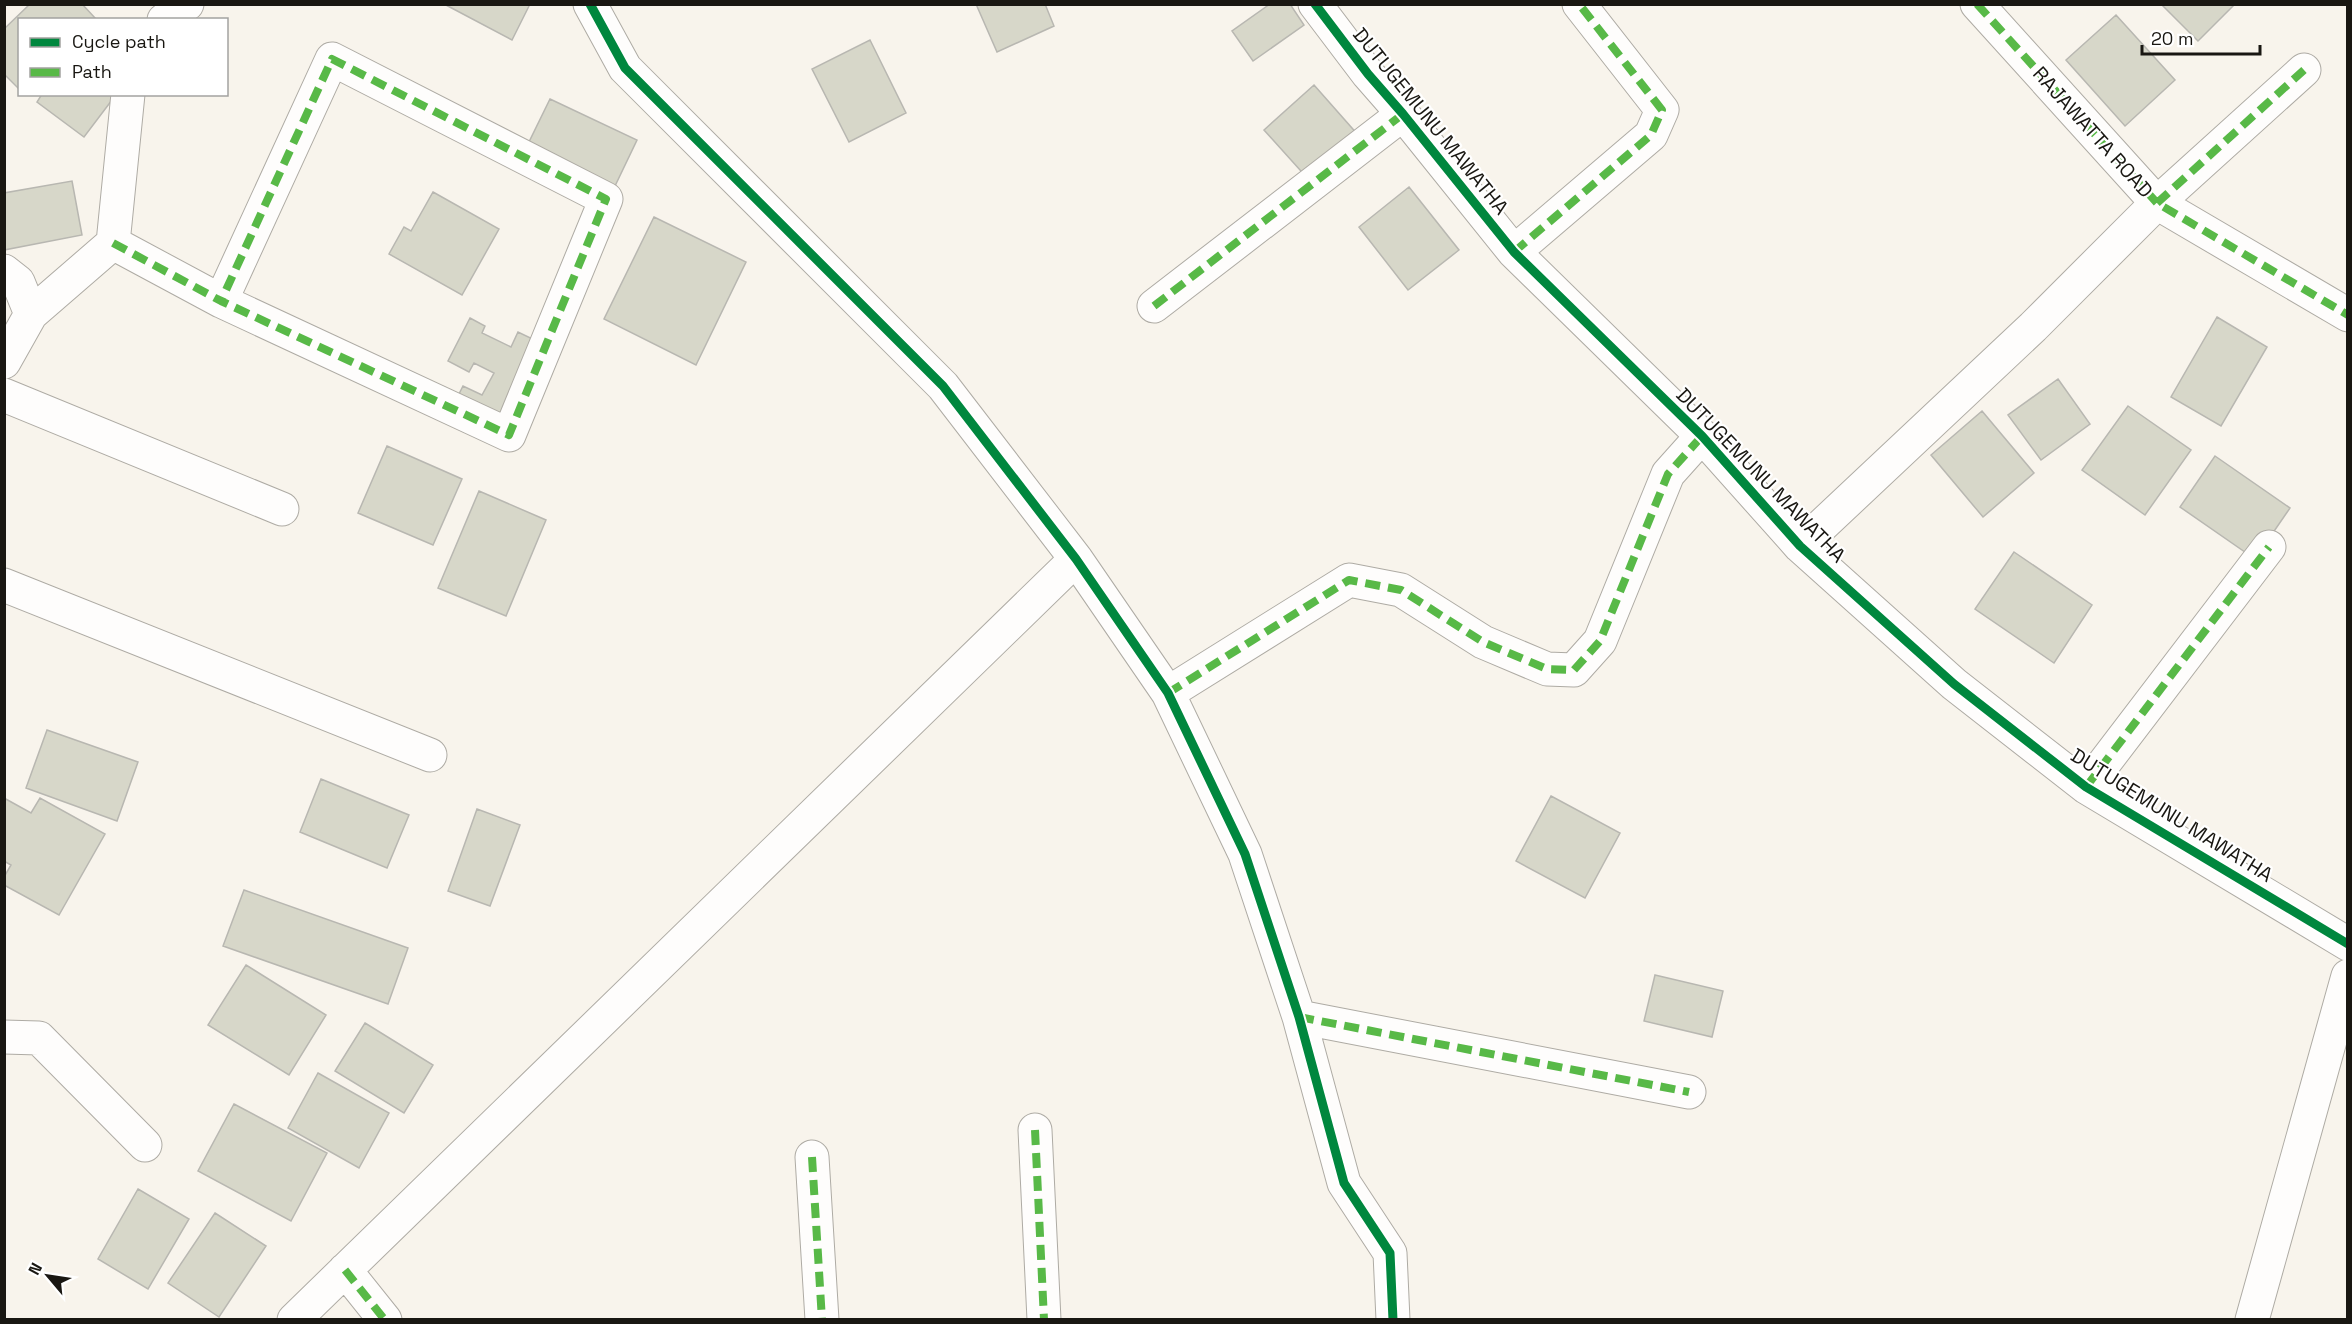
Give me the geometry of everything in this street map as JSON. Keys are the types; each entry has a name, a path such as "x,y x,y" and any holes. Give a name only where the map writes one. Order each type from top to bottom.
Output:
{"street":[{"path":"167,18 187,4"},
{"path":"590,4 625,68 943,386 1076,559 1168,693 1245,854 1299,1017 1344,1183 1390,1253 1393,1320"},
{"name":"DUTUGEMUNU MAWATHA","path":"1315,4 1368,74 1514,252 1702,436 1800,546 1954,684 2086,787 2348,944"},
{"path":"1514,252 1651,135 1662,110 1579,4"},
{"name":"RAJAWATTA ROAD","path":"1977,4 2157,203 2348,315"},
{"path":"113,243 221,301 508,435 606,199 332,58 221,301"},
{"path":"1800,546 2033,327 2157,203 2304,70"},
{"path":"4,362 32,314 113,243 128,96"},
{"path":"1154,306 1403,114"},
{"path":"4,271 18,282 32,314"},
{"path":"4,395 282,508"},
{"path":"1168,693 1349,580 1401,590 1483,642 1547,669 1574,670 1600,641 1668,474 1702,436"},
{"path":"2086,787 2269,546"},
{"path":"294,1320 1076,559"},
{"path":"4,585 430,755"},
{"path":"2252,1320 2348,976"},
{"path":"1299,1017 1689,1092"},
{"path":"4,1037 39,1038 145,1145"},
{"path":"1035,1130 1044,1320"},
{"path":"812,1157 822,1320"},
{"path":"345,1270 385,1320"}],"building":[{"path":"30,4 82,4 95,18 18,18 18,88 4,74 4,29"},
{"path":"444,4 530,4 512,40"},
{"path":"976,4 1045,4 1054,26 997,52"},
{"path":"1270,4 1290,4 1304,25 1253,61 1232,31"},
{"path":"2161,4 2235,4 2198,41"},
{"path":"2116,15 2175,80 2125,126 2066,60"},
{"path":"870,40 906,113 849,142 812,69"},
{"path":"1314,85 1359,136 1309,180 1264,130"},
{"path":"41,96 115,96 84,137 37,102"},
{"path":"550,99 637,140 615,186 528,144"},
{"path":"72,181 82,235 4,250 4,193"},
{"path":"1409,187 1459,250 1408,290 1359,227"},
{"path":"433,192 499,229 462,295 389,254 404,227 411,231"},
{"path":"654,217 746,262 696,365 604,319"},
{"path":"2217,317 2267,347 2221,426 2171,397"},
{"path":"470,318 485,326 482,333 511,347 518,332 541,343 499,427 454,404 463,386 482,395 494,373 474,363 469,372 448,361"},
{"path":"2058,379 2090,424 2041,460 2008,415"},
{"path":"2128,406 2191,450 2145,515 2082,470"},
{"path":"1982,411 2034,473 1983,517 1931,455"},
{"path":"387,446 462,479 433,545 358,513"},
{"path":"2215,456 2290,508 2255,559 2180,507"},
{"path":"479,491 546,520 506,616 438,588"},
{"path":"2014,552 2092,605 2054,663 1975,609"},
{"path":"47,730 138,762 117,821 26,788"},
{"path":"321,779 409,815 387,868 300,832"},
{"path":"1551,796 1620,833 1585,898 1516,861"},
{"path":"4,798 31,813 40,798 105,834 59,915 4,885 4,877 11,865 4,861"},
{"path":"477,809 520,825 490,906 448,891"},
{"path":"244,890 408,948 388,1004 223,946"},
{"path":"246,965 326,1015 289,1075 208,1025"},
{"path":"1655,975 1723,991 1712,1037 1644,1021"},
{"path":"365,1023 433,1065 404,1113 335,1071"},
{"path":"318,1073 389,1113 359,1168 288,1128"},
{"path":"234,1104 327,1153 291,1221 198,1171"},
{"path":"138,1189 189,1219 148,1289 98,1259"},
{"path":"215,1213 266,1246 219,1317 168,1283"}],"marked path":[{"path":"1514,252 1651,135 1662,110 1579,4"},
{"path":"1977,4 2157,203 2348,315"},
{"path":"113,243 221,301 509,435 606,199 332,59 221,301"},
{"path":"2157,203 2304,70"},
{"path":"1154,306 1403,114"},
{"path":"1168,693 1349,580 1401,590 1483,642 1547,669 1574,670 1600,641 1668,474 1702,436"},
{"path":"2086,787 2269,547"},
{"path":"1299,1017 1689,1092"},
{"path":"1035,1130 1044,1320"},
{"path":"812,1157 822,1320"},
{"path":"345,1270 385,1320"}],"cycle path":[{"path":"590,4 625,68 943,386 1076,559 1168,693 1245,854 1299,1017 1344,1183 1390,1253 1393,1320"},
{"path":"1315,4 1368,74 1514,252 1702,436 1800,546 1954,684 2086,787 2348,944"}]}
